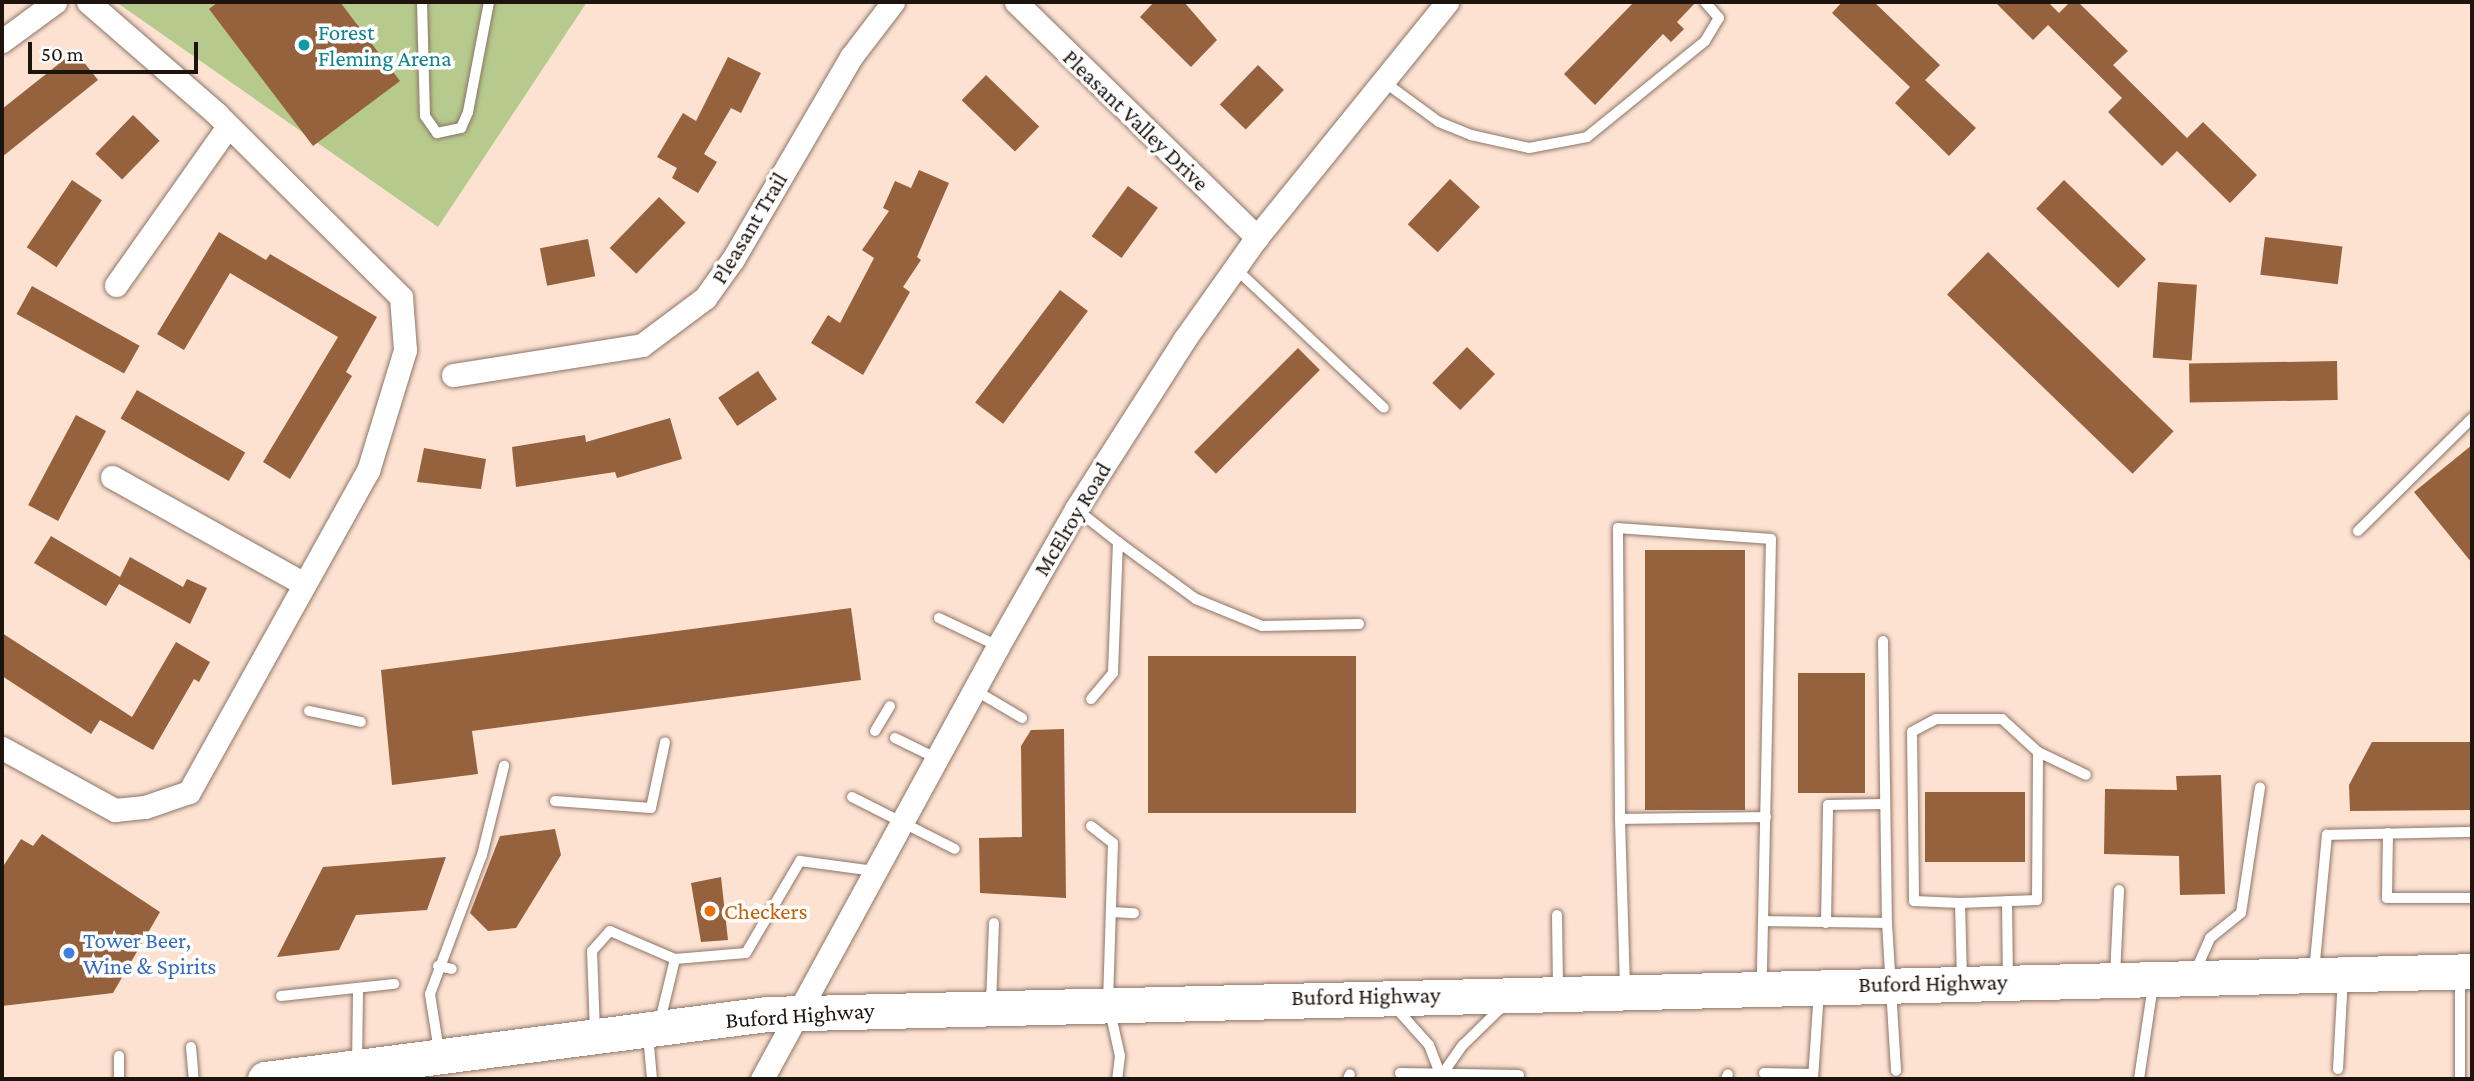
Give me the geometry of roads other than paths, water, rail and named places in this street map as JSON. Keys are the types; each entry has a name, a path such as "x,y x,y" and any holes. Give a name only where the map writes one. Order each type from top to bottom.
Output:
{"main road":[{"name":"Buford Highway","path":"265,1079 370,1072 440,1056 653,1028 795,1013 1108,1002 2466,971"}],"street":[{"path":"2,41 55,2"},
{"path":"2,748 115,810 145,807 189,792 368,471 405,349 401,297 229,126 88,2"},
{"name":"Pleasant Trail","path":"453,375 642,345 705,298 733,259 851,57 893,2"},
{"name":"Pleasant Valley Drive","path":"1016,2 1257,237"},
{"name":"McElroy Road","path":"762,1079 795,1013 973,689 1076,509 1257,237 1447,2"},
{"path":"116,285 229,126"},
{"path":"111,477 304,584"}],"lane":[{"path":"422,2 425,116 437,133 461,128 468,112 489,2"},
{"path":"1383,80 1439,122 1471,135 1529,148 1587,138 1705,41 1719,19 1705,2"},
{"path":"1235,268 1384,408"},
{"path":"2358,531 2472,418"},
{"path":"1076,509 1196,599 1262,626 1359,624"},
{"path":"1625,990 1620,819 1618,528 1772,539 1762,987"},
{"path":"1091,699 1113,673 1118,542"},
{"path":"939,618 998,646"},
{"path":"1883,641 1887,923 1893,984 1896,1071"},
{"path":"973,689 1022,718"},
{"path":"875,731 890,705"},
{"path":"309,711 361,722"},
{"path":"2038,752 2037,900 1960,903 1914,901 1912,732 1936,719 2002,719 2038,752 2086,775"},
{"path":"895,738 936,758"},
{"path":"555,801 652,808 665,743"},
{"path":"440,1056 430,994 438,966 482,855 504,766"},
{"path":"2192,977 2210,939 2241,914 2260,787"},
{"path":"852,797 955,849"},
{"path":"1826,923 1828,805 1884,804"},
{"path":"1620,819 1766,817"},
{"path":"1091,826 1113,843 1108,1002 1120,1056 1117,1079"},
{"path":"2338,1069 2329,974 2327,835 2472,832"},
{"path":"2389,833 2387,898 2472,898"},
{"path":"595,1036 592,951 610,931 675,959 746,953 800,862 874,871"},
{"path":"2115,979 2119,890"},
{"path":"2007,901 2008,981"},
{"path":"1960,903 1962,983"},
{"path":"1112,912 1134,913"},
{"path":"1557,915 1558,992"},
{"path":"1764,921 1887,923"},
{"path":"991,1005 994,923"},
{"path":"652,1079 653,1028 675,959"},
{"path":"438,966 452,969"},
{"path":"2460,1079 2466,971"},
{"path":"2139,1079 2154,978"},
{"path":"281,996 394,984"},
{"path":"1764,1073 1813,1077 1819,986"},
{"path":"358,989 370,1072"},
{"path":"1441,1076 1463,1045 1517,993"},
{"path":"1384,996 1429,1045 1441,1076"},
{"path":"191,1047 194,1079"},
{"path":"119,1056 119,1079"},
{"path":"1400,1073 1441,1076 1519,1075"}],"place":[{"name":"Forest Fleming Arena","path":"304,45"},
{"name":"Checkers","path":"710,911"},
{"name":"Tower Beer, Wine & Spirits","path":"69,953"}]}
